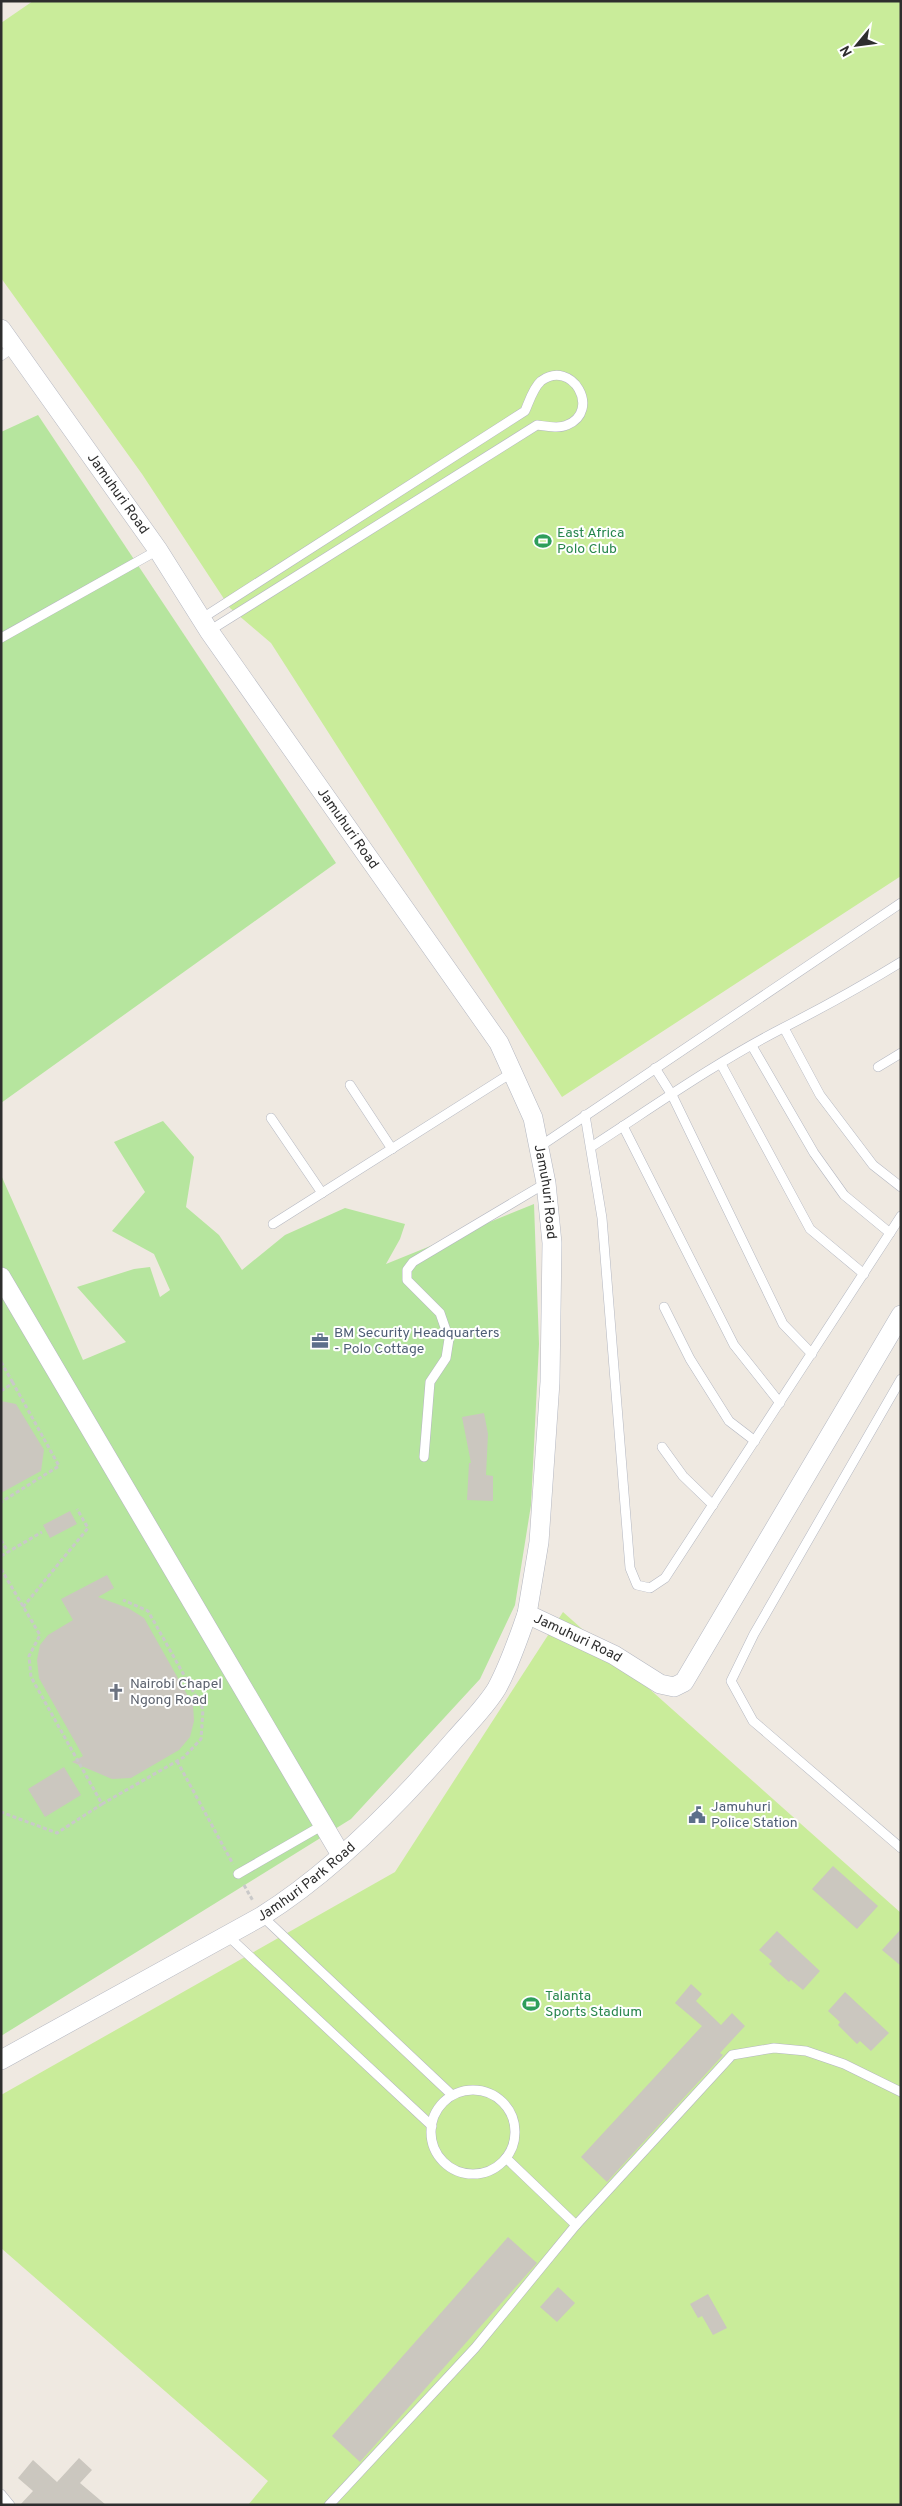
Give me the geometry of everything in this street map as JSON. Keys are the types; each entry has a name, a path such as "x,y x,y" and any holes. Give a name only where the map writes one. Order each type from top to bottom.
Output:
{"street":[{"name":"Jamuhuri Road","path":"1,329 8,351 158,550 205,625 499,1043 533,1118 546,1183 552,1243 550,1382 540,1542 527,1614 614,1655 660,1684 674,1688 684,1682 901,1315"},
{"path":"1,1277 341,1855"},
{"name":"Jamhuri Park Road","path":"1,2060 262,1916 297,1894 341,1855 428,1770 496,1689 513,1656 527,1614"}],"lane":[{"path":"552,376 561,376 574,381 582,394 582,410 576,420 566,426 537,426 205,625 524,411 541,381 552,376"},
{"path":"1,638 158,550"},
{"path":"539,1147 901,903"},
{"path":"591,1147 721,1064 845,996 901,962"},
{"path":"784,1028 820,1095 873,1165 901,1188"},
{"path":"752,1046 814,1153 844,1195 890,1233"},
{"path":"878,1067 901,1053"},
{"path":"721,1064 810,1229 864,1274"},
{"path":"656,1068 672,1095 783,1324 812,1354"},
{"path":"274,1224 513,1072"},
{"path":"350,1085 392,1149"},
{"path":"585,1115 605,1247 630,1568 637,1585 650,1588 665,1578 901,1216"},
{"path":"271,1118 322,1194"},
{"path":"624,1126 734,1345 780,1402"},
{"path":"424,1457 430,1382 446,1358 450,1339 440,1313 407,1280 407,1270 413,1262 546,1183"},
{"path":"664,1307 690,1359 729,1422 755,1441"},
{"path":"901,1379 754,1634 731,1681 753,1721 901,1848"},
{"path":"662,1447 683,1476 713,1505"},
{"path":"238,1874 323,1825"},
{"path":"262,1916 452,2095"},
{"path":"227,1935 432,2126"},
{"path":"329,2505 474,2348 576,2225 732,2055 774,2048 806,2051 844,2064 901,2092"},
{"path":"464,2090 477,2090 490,2093 501,2100 510,2111 515,2137 506,2158 492,2170 478,2174 464,2173 450,2167 440,2157 433,2145 432,2126 434,2116 441,2104 452,2095 464,2090"},
{"path":"506,2158 576,2225"},
{"path":"1,2494 10,2505"}],"path":[{"path":"1,1362 60,1466 1,1502"},
{"path":"1,1391 13,1383"},
{"path":"23,1607 88,1528 77,1510"},
{"path":"1,1556 42,1532"},
{"path":"1,1540 8,1552"},
{"path":"1,1569 40,1635 28,1656 31,1677 102,1804"},
{"path":"1,1812 57,1833 102,1804 184,1757 200,1739 203,1709 148,1611 123,1600"},
{"path":"177,1761 262,1916"}],"green space":[{"name":"East Africa Polo Club","path":"33,1 901,1 901,876 562,1097 271,643 230,608 142,474 1,278 1,23"},
{"path":"38,415 336,863 1,1103 1,432"},
{"path":"163,1121 194,1157 186,1207 219,1235 242,1270 285,1235 345,1208 405,1224 400,1239 386,1264 534,1204 539,1344 531,1505 515,1605 480,1679 351,1819 1,2036 1,1175 83,1360 126,1342 77,1287 134,1269 150,1267 160,1297 170,1290 154,1254 112,1231 145,1192 114,1142"},
{"name":"Talanta Sports Stadium","path":"563,1612 901,1913 901,2505 248,2505 268,2481 1,2248 1,2095 395,1872"}],"building":[{"path":"1,1401 16,1404 44,1450 41,1471 1,1493"},
{"path":"484,1413 488,1434 486,1475 493,1476 493,1501 467,1500 469,1463 471,1463 462,1417"},
{"path":"70,1511 77,1524 50,1538 43,1525"},
{"name":"Nairobi Chapel Ngong Road","path":"107,1575 114,1588 98,1597 128,1608 144,1618 193,1705 194,1721 190,1737 179,1750 131,1778 112,1779 72,1762 83,1756 39,1678 37,1660 40,1645 48,1635 73,1620 61,1599"},
{"path":"64,1767 81,1795 45,1817 28,1789"},
{"path":"833,1866 878,1906 857,1929 812,1889"},
{"path":"901,1929 901,1966 882,1950"},
{"path":"777,1931 820,1971 803,1990 791,1980 789,1982 769,1964 772,1961 759,1950"},
{"path":"691,1984 702,1994 696,2001 721,2025 732,2013 745,2026 720,2053 723,2055 607,2182 581,2157 702,2026 675,2003"},
{"path":"845,1992 889,2033 871,2051 860,2041 857,2044 838,2025 840,2022 828,2011"},
{"path":"508,2237 537,2263 360,2462 332,2436"},
{"path":"558,2287 575,2303 557,2322 540,2307"},
{"path":"708,2294 727,2328 713,2335 702,2316 698,2318 690,2304"},
{"path":"79,2458 92,2470 80,2483 106,2505 20,2505 33,2491 18,2478 33,2460 57,2482"}],"place":[{"name":"East Africa Polo Club","path":"543,541"},
{"name":"BM Security Headquarters - Polo Cottage","path":"320,1341"},
{"name":"Nairobi Chapel Ngong Road","path":"116,1692"},
{"name":"Jamuhuri Police Station","path":"697,1815"},
{"name":"Talanta Sports Stadium","path":"531,2004"}]}
